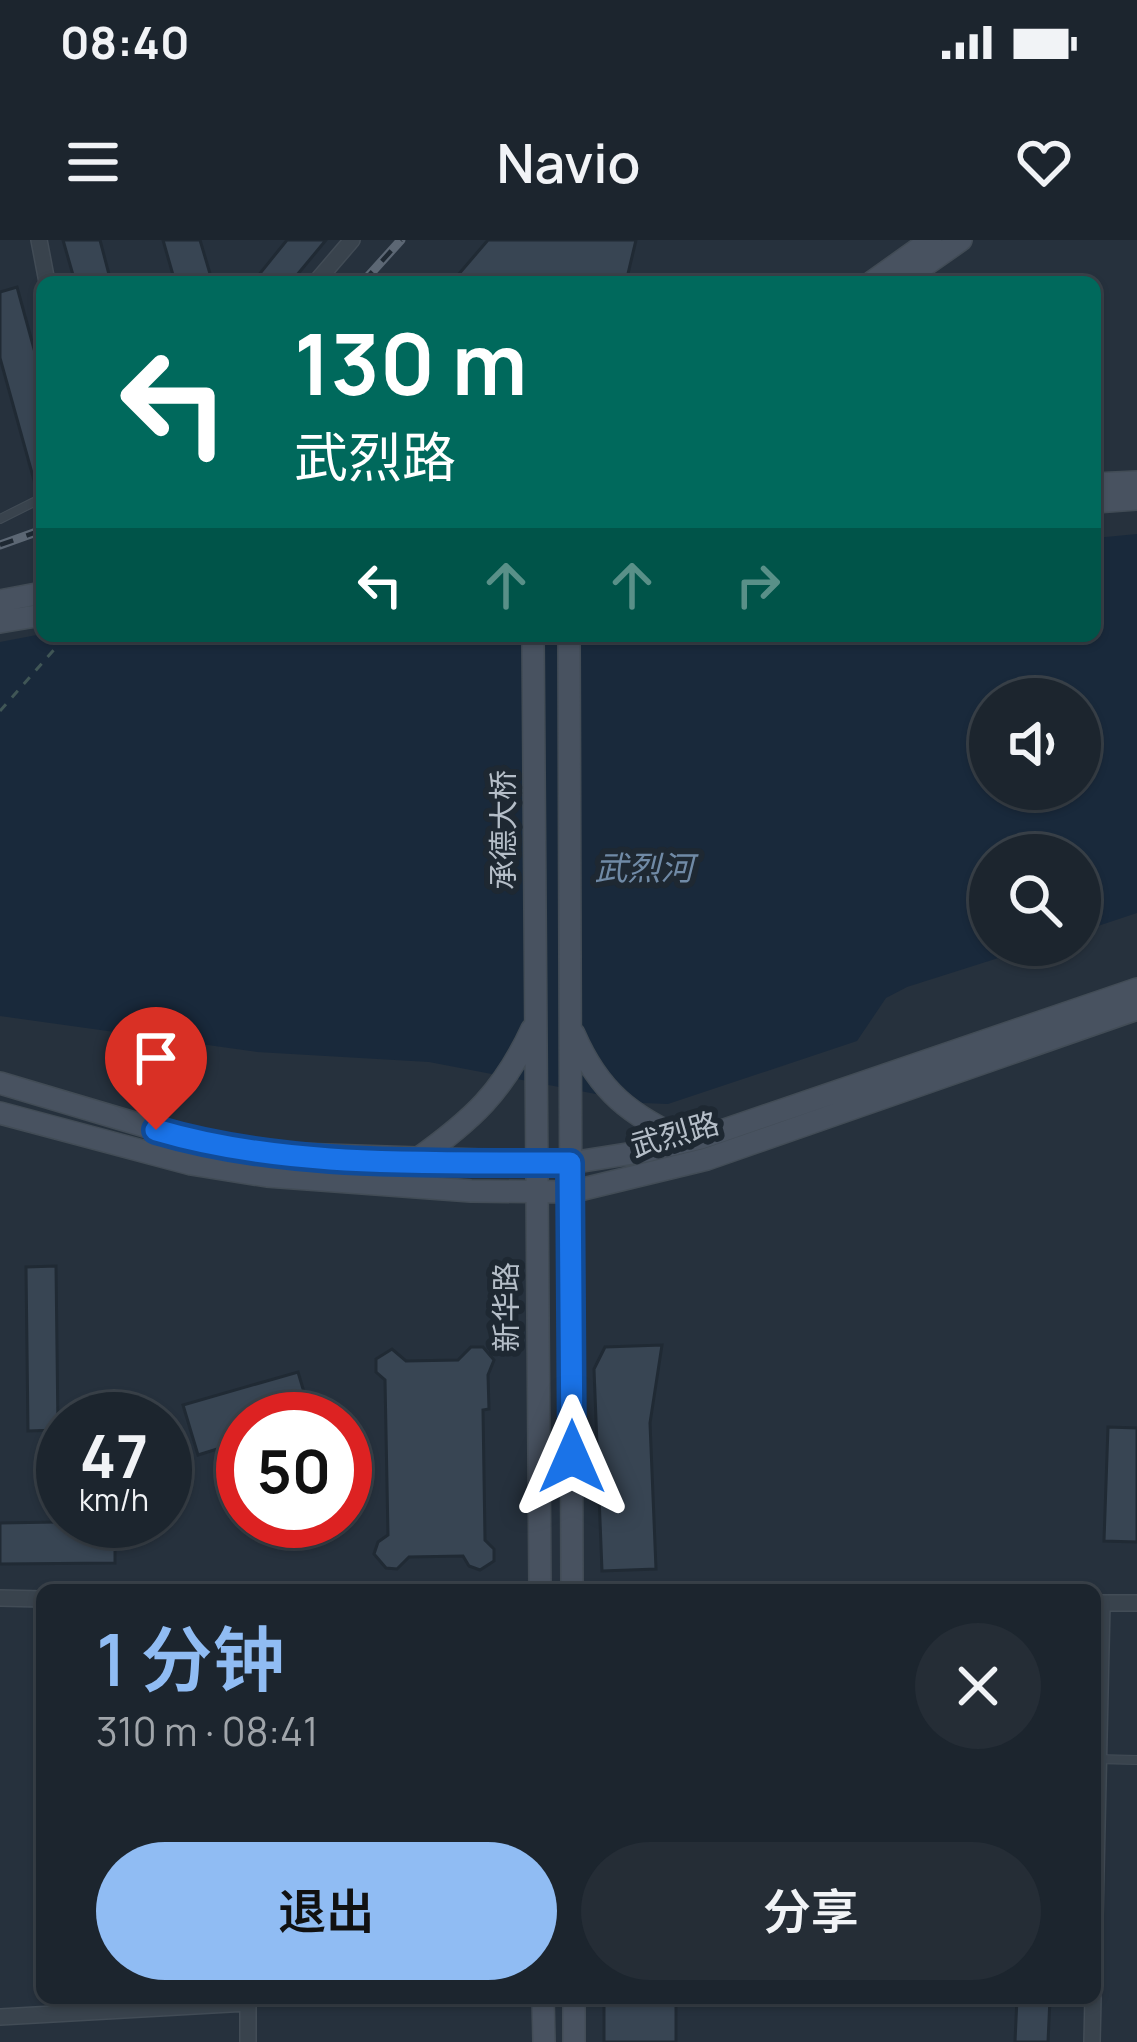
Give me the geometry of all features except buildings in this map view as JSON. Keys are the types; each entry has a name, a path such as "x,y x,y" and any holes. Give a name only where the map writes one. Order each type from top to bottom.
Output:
{"main road":[{"path":"881,276 932,240"},
{"path":"910,276 961,240"},
{"path":"1101,484 1137,482"},
{"path":"1101,502 1137,499"},
{"path":"0,601 36,594"},
{"path":"0,622 36,616"},
{"name":"承德大桥","path":"533,642 535,1024"},
{"path":"569,642 572,1584"},
{"name":"武烈路","path":"0,1083 195,1141 264,1153 570,1163 687,1141 1137,989"},
{"name":"武烈路","path":"0,1113 191,1164 267,1176 571,1192 707,1159 1137,1009"},
{"path":"569,1022 585,1059 619,1104 687,1141"},
{"path":"416,1160 489,1102 513,1070 535,1024"},
{"name":"新华路","path":"535,1024 540,1584"},
{"path":"543,2004 544,2042"},
{"path":"574,2004 574,2042"}],"street":[{"path":"39,240 46,276"},
{"path":"321,276 352,240"},
{"path":"0,1598 36,1599"},
{"path":"1101,1603 1137,1603"},
{"path":"0,2017 190,2004"},
{"path":"248,2004 248,2042"},
{"path":"1092,2042 1093,2004"}],"lane":[{"path":"0,519 36,501"},
{"path":"1101,1760 1137,1760"}],"path":[{"path":"0,711 62,642"}],"water":[{"name":"武烈河","path":"1137,534 1137,913 1101,925 1101,834 969,834 969,966 973,966 886,998 857,1041 668,1104 429,1062 257,1052 0,1016 0,642 36,635 36,642 1101,642 1101,537"}],"railway":[{"path":"368,276 401,240"},
{"path":"0,545 36,532"}],"route":[{"path":"156,1130 264,1153 570,1163 572,1457"}]}
